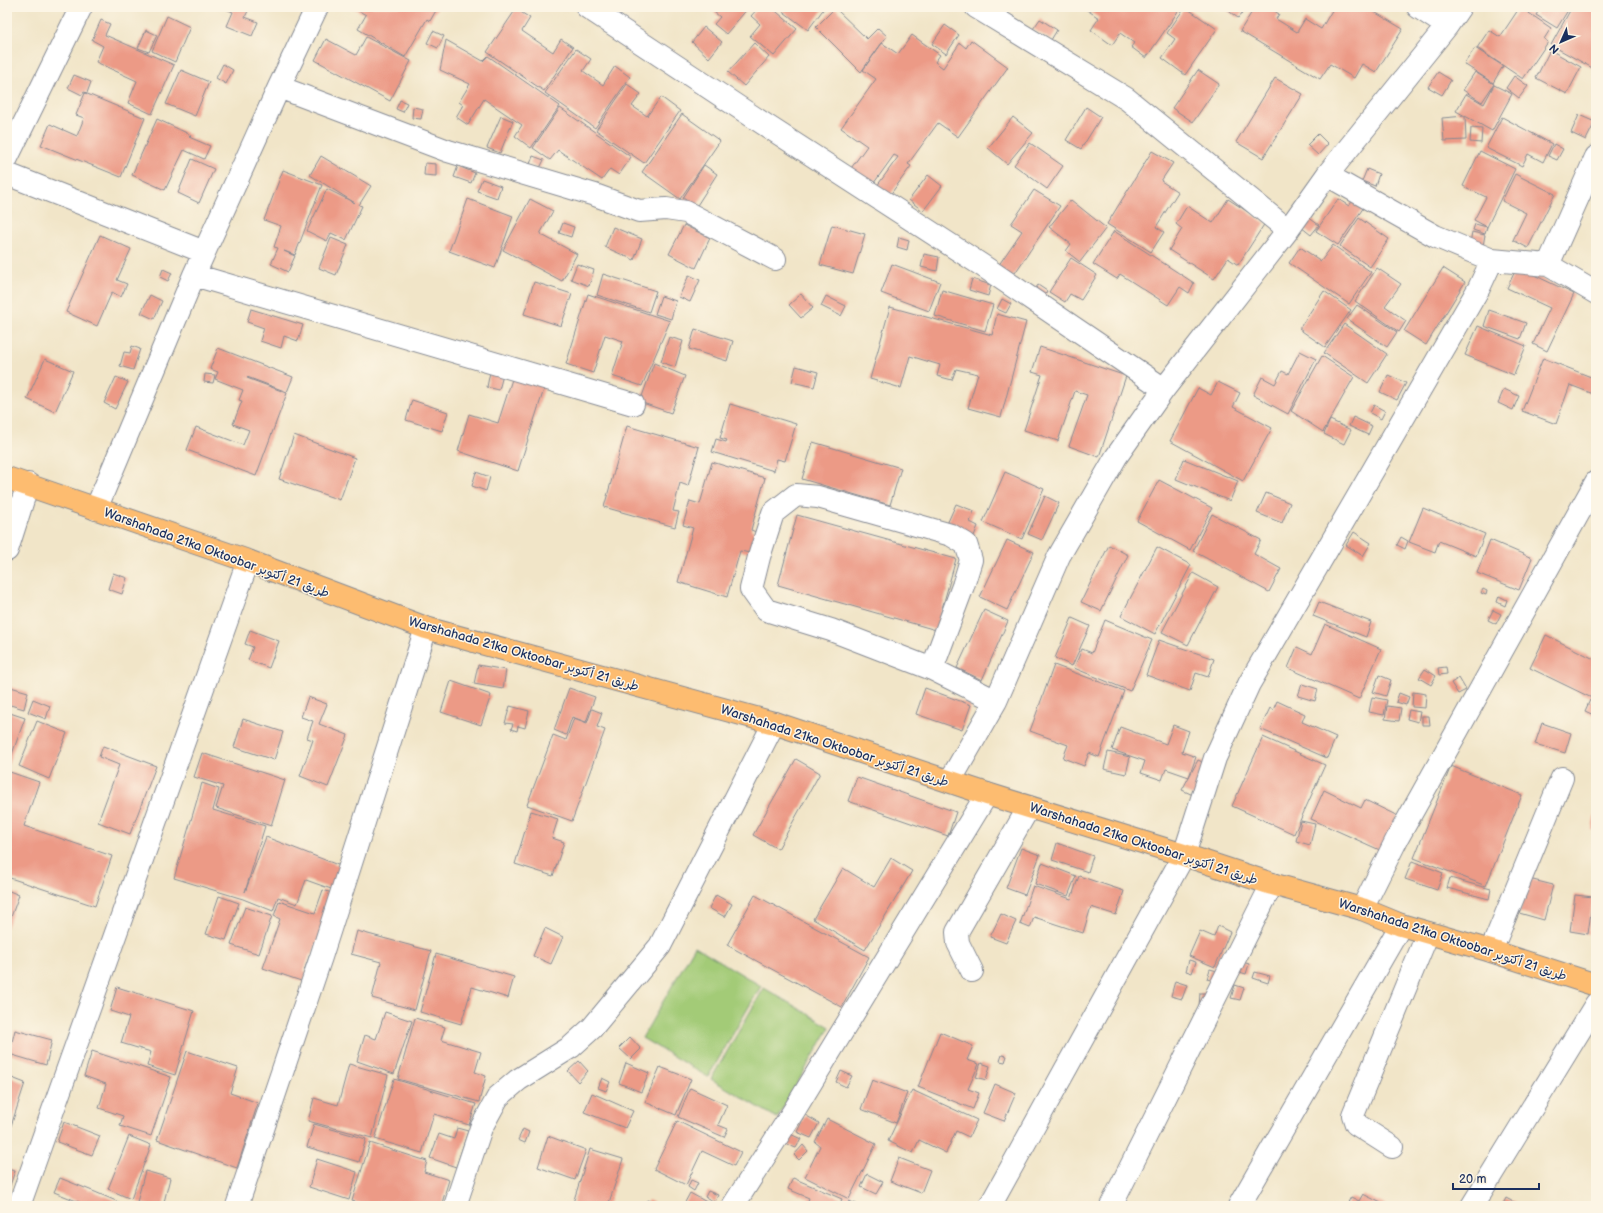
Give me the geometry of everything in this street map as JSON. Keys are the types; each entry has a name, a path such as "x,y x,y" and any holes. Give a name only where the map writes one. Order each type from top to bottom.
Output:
{"main road":[{"name":"Warshahada 21ka Oktoobar طريق 21 أكتوبر","path":"7,478 248,561 426,628 774,723 987,794 1272,884 1362,909 1401,925 1491,951 1596,985"}],"street":[{"path":"7,158 81,7"},
{"path":"96,509 204,252 317,7"},
{"path":"587,7 757,120 983,266 1164,388"},
{"path":"976,7 1127,99 1288,230"},
{"path":"1418,7 1447,26"},
{"path":"950,782 996,701 1059,556 1116,457 1164,388 1288,230 1327,175 1447,26 1460,7"},
{"path":"279,87 448,150 595,195 639,211 666,209 686,212 776,259"},
{"path":"1548,265 1596,157"},
{"path":"7,174 204,252"},
{"path":"1327,175 1435,236 1492,260 1548,265 1596,293"},
{"path":"990,1206 1184,855 1214,758 1249,684 1479,288 1492,260"},
{"path":"194,275 633,404"},
{"path":"1362,909 1397,839 1596,482"},
{"path":"7,550 28,484"},
{"path":"932,669 963,586 971,560 966,544 951,535 818,497 796,495 772,513 751,589 766,610 831,630 932,669 996,701"},
{"path":"19,1206 248,561"},
{"path":"237,1206 321,957 426,628"},
{"path":"456,1206 481,1128 498,1097 518,1080 571,1047 592,1028 660,946 774,723"},
{"path":"1491,951 1562,778"},
{"path":"733,1206 803,1096 987,794"},
{"path":"972,971 958,943 957,932 1029,807"},
{"path":"1111,1206 1272,884"},
{"path":"1239,1206 1401,925"},
{"path":"1392,1147 1356,1124 1353,1115 1428,933"},
{"path":"1472,1206 1596,1004"}],"green space":[{"path":"695,946 761,986 708,1077 642,1038"},
{"path":"764,988 830,1027 777,1118 711,1079"}],"building":[{"path":"221,7 250,7 245,17 258,22 252,36 227,26 233,12"},
{"path":"352,7 438,7 430,21 427,19 405,57 358,29 366,15"},
{"path":"708,7 749,7 726,34 714,24 720,17"},
{"path":"759,7 771,7 797,29 774,56 750,36 760,24 751,16"},
{"path":"777,7 825,7 808,30"},
{"path":"1084,7 1181,7 1146,58 1131,47 1134,43 1120,33 1112,45 1091,30 1099,18"},
{"path":"1185,7 1217,29 1185,75 1162,58 1175,39 1167,33"},
{"path":"1223,7 1247,7 1238,18"},
{"path":"1255,7 1268,7 1279,14 1276,19 1297,32 1305,19 1321,29 1334,7 1366,7 1403,29 1376,72 1362,64 1354,78 1330,64 1320,79 1240,31"},
{"path":"1520,7 1551,28 1544,39 1548,42 1523,79 1477,48 1489,30 1500,37"},
{"path":"1541,7 1570,7 1557,28 1536,15"},
{"path":"1572,7 1596,7 1596,70 1551,45"},
{"path":"835,8 867,39 878,28 887,36 861,72 816,27"},
{"path":"516,9 530,18 522,31 553,52 561,39 573,47 544,91 487,52"},
{"path":"167,16 190,27 175,62 152,51"},
{"path":"1040,19 1057,30 1051,40 1033,29"},
{"path":"101,20 110,24 105,35 174,65 152,114 128,103 137,81 96,62 103,46 92,40"},
{"path":"945,25 959,35 946,54 932,44"},
{"path":"704,27 722,42 709,58 692,42"},
{"path":"146,30 157,35 149,52 138,48"},
{"path":"433,31 444,36 438,48 427,43"},
{"path":"912,35 940,55 935,62 943,68 960,43 966,48 971,40 1008,67 958,137 938,123 908,164 911,166 890,195 877,186 898,157 894,155 871,187 849,171 867,146 841,128 876,79 863,70 882,43 898,54"},
{"path":"366,37 411,61 390,101 315,60 326,39 356,55"},
{"path":"446,40 483,61 488,56 560,106 531,148 515,136 522,125 484,99 468,125 456,117 463,105 459,102 470,84 440,70"},
{"path":"754,43 769,57 744,86 728,72"},
{"path":"1475,48 1503,66 1493,83 1464,64"},
{"path":"576,49 591,59 583,71 603,85 615,66 630,77 595,128 545,93"},
{"path":"1550,50 1581,67 1567,94 1536,78"},
{"path":"223,64 233,70 226,84 216,78"},
{"path":"181,70 209,82 195,116 166,104"},
{"path":"1198,70 1219,84 1193,122 1172,108"},
{"path":"1438,72 1451,80 1442,95 1428,87"},
{"path":"1475,72 1494,84 1482,102 1463,90"},
{"path":"74,75 91,82 87,93 84,92 82,95 68,88"},
{"path":"1514,76 1528,86 1519,98 1506,88"},
{"path":"1275,78 1303,94 1263,158 1236,142"},
{"path":"627,84 641,94 632,106 647,116 661,97 680,111 644,163 596,130"},
{"path":"1494,85 1512,94 1492,131 1456,111 1466,94 1484,104"},
{"path":"85,93 145,118 121,177 41,145 50,124 77,136 84,118 76,115"},
{"path":"400,100 407,103 403,112 396,109"},
{"path":"413,107 423,109 421,119 412,118"},
{"path":"1086,107 1101,117 1081,149 1066,140"},
{"path":"560,108 631,157 619,175 610,169 602,180 558,150 550,160 533,148"},
{"path":"682,114 720,141 680,199 642,172"},
{"path":"1579,115 1595,122 1586,140 1571,133"},
{"path":"501,116 513,121 500,153 487,148"},
{"path":"1465,116 1466,140 1444,141 1442,118"},
{"path":"1013,117 1033,133 1007,164 988,148"},
{"path":"1502,117 1552,144 1543,162 1528,154 1522,166 1486,148"},
{"path":"157,119 191,135 189,137 210,146 204,159 184,150 165,190 132,175"},
{"path":"1471,128 1482,129 1481,143 1470,142"},
{"path":"1318,134 1328,144 1318,155 1307,145"},
{"path":"1030,143 1063,166 1047,189 1014,165"},
{"path":"1554,144 1563,149 1557,160 1548,156"},
{"path":"1152,151 1173,163 1161,181 1178,192 1156,227 1164,232 1151,252 1107,224"},
{"path":"1480,151 1515,169 1487,227 1474,220 1486,197 1463,186"},
{"path":"321,156 371,186 359,205 362,206 346,240 331,233 327,241 307,231 327,189 355,203 310,175"},
{"path":"533,156 544,160 540,168 530,164"},
{"path":"192,159 214,169 199,203 178,193"},
{"path":"425,163 436,164 436,176 424,175"},
{"path":"704,165 717,174 696,207 683,198"},
{"path":"458,166 475,173 471,183 454,177"},
{"path":"1367,169 1379,174 1375,186 1362,181"},
{"path":"283,170 322,185 295,255 284,251 295,256 288,272 271,264 278,248 274,247 281,226 264,220"},
{"path":"1515,174 1555,194 1528,248 1513,240 1526,213 1502,201"},
{"path":"928,175 942,186 923,211 909,200"},
{"path":"482,179 501,186 497,198 477,191"},
{"path":"1034,190 1060,206 1009,282 994,272 1022,231 1011,224"},
{"path":"1355,197 1366,204 1338,245 1316,231 1338,199 1349,206"},
{"path":"468,199 513,216 495,268 449,251"},
{"path":"530,199 553,211 540,234 577,254 562,281 503,250"},
{"path":"1228,199 1265,223 1238,265 1228,258 1214,279 1169,250 1182,229 1176,224 1187,206 1213,223"},
{"path":"1071,200 1106,228 1080,262 1066,251 1071,244 1049,227"},
{"path":"1308,217 1319,225 1311,235 1301,227"},
{"path":"1359,218 1389,239 1370,267 1340,246"},
{"path":"563,223 574,227 571,237 559,233"},
{"path":"1475,224 1487,227 1485,234 1473,230"},
{"path":"684,225 710,238 696,268 669,254"},
{"path":"832,225 865,234 853,274 820,265"},
{"path":"613,227 642,239 634,260 605,247"},
{"path":"1114,231 1194,283 1189,293 1180,287 1168,305 1120,274 1117,279 1093,264"},
{"path":"1472,232 1485,235 1483,246 1470,243"},
{"path":"100,235 131,249 117,280 127,284 121,297 112,292 97,326 66,312"},
{"path":"899,237 909,240 907,250 897,247"},
{"path":"331,238 348,245 336,275 319,268"},
{"path":"1333,245 1371,272 1349,304 1289,263 1300,247 1321,261"},
{"path":"924,254 939,257 937,271 921,267"},
{"path":"1071,258 1097,275 1081,300 1070,294 1065,302 1049,292"},
{"path":"577,264 594,270 589,286 571,279"},
{"path":"892,264 940,282 929,311 881,293"},
{"path":"1517,267 1574,294 1547,351 1533,344 1550,308 1507,288"},
{"path":"1377,268 1401,284 1385,306 1406,321 1399,332 1355,301"},
{"path":"1443,268 1465,282 1426,345 1404,331"},
{"path":"163,269 172,273 168,281 160,277"},
{"path":"603,274 656,291 649,312 597,295"},
{"path":"689,275 700,280 690,302 679,297"},
{"path":"972,279 991,285 988,296 969,290"},
{"path":"534,282 572,294 561,326 524,314"},
{"path":"1038,285 1047,291 1042,300 1032,294"},
{"path":"942,290 993,305 985,331 935,316"},
{"path":"1324,291 1351,310 1325,347 1299,329"},
{"path":"588,294 670,321 642,386 612,376 623,341 605,335 593,373 566,364"},
{"path":"801,294 813,308 801,318 789,305"},
{"path":"150,295 162,301 154,319 141,313"},
{"path":"661,296 676,301 671,319 655,314"},
{"path":"826,296 846,306 841,316 821,306"},
{"path":"1002,299 1011,304 1006,313 997,309"},
{"path":"1357,305 1397,332 1387,347 1347,319"},
{"path":"890,307 992,335 997,314 1026,322 1001,417 968,408 978,374 956,369 952,380 937,376 940,365 910,356 901,388 870,379"},
{"path":"251,309 303,325 298,341 284,336 281,348 260,341 264,328 247,322"},
{"path":"1489,310 1526,323 1520,339 1484,326"},
{"path":"1344,324 1387,354 1368,383 1324,353"},
{"path":"1478,326 1526,346 1514,375 1465,355"},
{"path":"695,329 733,341 727,361 689,349"},
{"path":"669,337 683,341 675,367 661,362"},
{"path":"132,346 140,349 133,370 120,366 124,352 130,353"},
{"path":"1040,347 1126,376 1099,457 1069,446 1087,395 1075,391 1058,441 1024,430 1042,375 1032,372"},
{"path":"218,348 293,377 287,392 247,377 287,393 256,476 187,450 196,427 243,445 249,430 233,424 242,401 239,400 243,390 215,379 218,372 210,369"},
{"path":"1300,351 1316,359 1288,414 1253,395 1262,377 1275,384 1282,371 1288,374"},
{"path":"1322,356 1354,377 1323,432 1291,411"},
{"path":"1543,358 1596,379 1596,395 1570,385 1556,424 1522,411"},
{"path":"45,359 73,371 55,412 27,399"},
{"path":"654,363 685,376 671,413 640,402"},
{"path":"796,366 818,372 814,387 792,382"},
{"path":"490,372 503,375 499,390 487,387"},
{"path":"514,373 546,383 518,471 458,451 469,414 498,423"},
{"path":"205,374 215,375 213,383 204,382"},
{"path":"1388,375 1406,383 1397,400 1380,392"},
{"path":"116,377 128,382 115,409 104,403"},
{"path":"1218,382 1240,393 1233,407 1272,428 1243,481 1170,441 1198,388 1211,395"},
{"path":"1504,389 1519,396 1513,410 1498,403"},
{"path":"412,400 448,412 442,431 406,420"},
{"path":"730,404 796,424 785,461 777,459 774,471 712,452 716,439 726,442 727,440 720,438"},
{"path":"1374,405 1385,411 1381,419 1370,413"},
{"path":"1353,417 1372,426 1368,435 1349,426"},
{"path":"1330,420 1351,430 1344,444 1324,434"},
{"path":"627,426 699,447 688,486 680,483 673,511 679,512 675,527 604,507"},
{"path":"294,435 355,458 340,500 279,479"},
{"path":"813,442 901,468 890,505 802,479"},
{"path":"1184,459 1238,481 1230,501 1176,479"},
{"path":"712,462 765,478 751,530 756,532 750,553 740,551 727,597 678,582 693,528 683,525 690,501 700,504"},
{"path":"476,472 490,477 486,491 472,486"},
{"path":"1005,472 1044,489 1022,539 983,522"},
{"path":"1159,480 1212,508 1190,550 1137,521"},
{"path":"1266,493 1290,503 1282,523 1257,513"},
{"path":"1045,496 1059,503 1042,540 1028,534"},
{"path":"956,504 974,511 970,522 978,526 974,536 947,524"},
{"path":"1423,508 1485,534 1476,556 1439,541 1435,552 1409,542"},
{"path":"1212,514 1261,540 1254,554 1281,569 1269,592 1193,551"},
{"path":"797,515 956,559 936,630 778,585"},
{"path":"1354,532 1371,543 1363,556 1346,545"},
{"path":"1401,537 1408,541 1405,549 1397,545"},
{"path":"1007,540 1034,552 1007,610 980,597"},
{"path":"1490,540 1532,558 1519,590 1477,573"},
{"path":"1109,545 1128,555 1101,611 1081,602"},
{"path":"1157,547 1191,565 1155,634 1121,616"},
{"path":"113,573 127,578 122,594 108,589"},
{"path":"1193,573 1218,587 1188,645 1162,632"},
{"path":"1483,589 1487,591 1486,595 1481,593"},
{"path":"1499,596 1507,600 1505,606 1497,602"},
{"path":"1319,602 1371,622 1366,637 1313,616"},
{"path":"984,610 1008,621 982,680 957,668"},
{"path":"1493,610 1501,614 1496,624 1488,620"},
{"path":"1072,618 1090,626 1072,666 1055,658"},
{"path":"1105,620 1152,640 1130,691 1074,668 1082,649 1092,653"},
{"path":"1325,624 1381,649 1359,699 1288,668 1297,647 1312,654"},
{"path":"250,630 279,641 269,668 248,660 253,647 245,644"},
{"path":"1546,635 1596,660 1596,700 1530,668"},
{"path":"1159,640 1214,659 1208,677 1196,673 1190,691 1146,675"},
{"path":"478,665 506,670 503,689 474,684"},
{"path":"1054,665 1124,691 1099,757 1089,753 1084,766 1063,758 1068,745 1030,731"},
{"path":"1446,667 1447,674 1439,675 1438,668"},
{"path":"1425,669 1436,676 1431,685 1419,678"},
{"path":"1379,675 1391,680 1386,696 1373,692"},
{"path":"1459,678 1466,690 1458,694 1451,683"},
{"path":"451,681 491,695 481,725 441,712"},
{"path":"1302,684 1318,689 1315,701 1298,696"},
{"path":"7,686 28,692 24,709 7,704"},
{"path":"569,688 595,697 586,722 572,717 566,735 554,730"},
{"path":"925,688 971,705 962,730 916,714"},
{"path":"1413,692 1426,694 1425,708 1412,707"},
{"path":"1399,693 1409,697 1406,705 1396,702"},
{"path":"308,697 327,704 319,724 348,735 328,787 300,776 313,740 307,738 313,721 301,717"},
{"path":"1372,697 1387,700 1384,715 1369,712"},
{"path":"33,699 50,706 46,719 28,712"},
{"path":"1590,700 1596,703 1596,716 1585,711"},
{"path":"1277,701 1305,714 1302,722 1336,737 1327,758 1260,729 1270,708 1273,710"},
{"path":"510,706 529,711 525,728 518,726 517,731 511,729 513,724 505,723"},
{"path":"1387,706 1401,708 1399,721 1385,719"},
{"path":"592,709 602,713 597,727 605,730 572,821 527,805 553,735 566,740 574,718 587,723"},
{"path":"1409,710 1420,712 1418,722 1407,719"},
{"path":"7,712 25,718 7,768"},
{"path":"1422,716 1429,716 1430,725 1422,725"},
{"path":"243,719 283,732 274,760 234,747"},
{"path":"37,721 67,733 49,779 19,766"},
{"path":"1542,723 1571,733 1565,753 1535,744"},
{"path":"1173,725 1189,731 1182,752 1196,757 1189,777 1166,769 1162,780 1141,773 1145,761 1112,750 1120,727 1166,744"},
{"path":"1263,737 1325,765 1294,834 1232,806"},
{"path":"103,746 156,766 130,834 98,822 119,765 99,757"},
{"path":"1108,752 1130,757 1126,774 1104,769"},
{"path":"202,753 285,780 271,826 216,808 223,786 194,777"},
{"path":"796,759 820,773 778,849 753,835"},
{"path":"1198,760 1211,766 1195,796 1182,790"},
{"path":"1451,766 1522,795 1486,886 1414,858"},
{"path":"7,771 39,782 24,826 112,856 95,906 7,877"},
{"path":"857,777 956,812 948,836 848,801"},
{"path":"202,783 219,789 213,810 265,826 245,892 266,837 343,867 334,890 306,880 297,904 278,897 273,911 243,899 174,878"},
{"path":"1324,790 1361,808 1365,800 1398,816 1382,851 1311,819"},
{"path":"531,811 558,819 552,838 564,842 553,876 515,864"},
{"path":"1596,812 1596,831 1592,830"},
{"path":"1301,821 1315,824 1310,845 1296,841"},
{"path":"1057,843 1093,856 1088,872 1052,860"},
{"path":"1021,848 1040,855 1025,895 1006,888"},
{"path":"891,858 912,871 865,950 813,919 843,868 874,887"},
{"path":"1412,861 1443,873 1437,890 1405,879"},
{"path":"1042,863 1076,876 1068,896 1035,884"},
{"path":"1079,876 1124,891 1116,915 1091,907 1083,933 1034,917 1030,928 1020,924 1033,886 1071,899"},
{"path":"1450,878 1491,889 1489,899 1447,888"},
{"path":"1529,879 1553,885 1544,920 1519,913"},
{"path":"7,890 19,895 7,928"},
{"path":"323,890 338,895 312,955 310,954 304,971 307,972 304,982 263,968 280,919 274,916 279,901 315,913"},
{"path":"716,895 732,904 725,917 709,908"},
{"path":"755,895 869,957 842,1007 727,945"},
{"path":"1575,895 1593,897 1588,934 1570,931"},
{"path":"219,896 239,903 226,940 206,934"},
{"path":"245,907 272,916 259,954 231,945"},
{"path":"1001,914 1016,921 1006,943 990,937"},
{"path":"1218,926 1230,932 1215,967 1189,956 1200,931 1214,937"},
{"path":"545,928 563,937 551,964 533,956"},
{"path":"357,931 431,951 415,1010 372,998 381,962 351,954"},
{"path":"436,954 514,977 508,998 472,987 461,1024 420,1012"},
{"path":"1189,960 1196,962 1192,973 1186,971"},
{"path":"1236,960 1249,964 1246,974 1233,970"},
{"path":"1210,969 1221,972 1218,982 1207,979"},
{"path":"1255,972 1270,976 1268,983 1253,978"},
{"path":"1175,981 1187,985 1182,999 1171,996"},
{"path":"1235,985 1244,988 1240,1000 1231,998"},
{"path":"117,987 194,1011 175,1075 147,1066 151,1052 121,1043 129,1017 110,1011"},
{"path":"1200,993 1211,993 1199,1006"},
{"path":"385,1012 412,1021 394,1074 357,1061 365,1035 376,1039"},
{"path":"415,1018 445,1027 441,1040 481,1052 475,1072 486,1076 479,1102 398,1079"},
{"path":"15,1030 52,1040 46,1065 9,1054"},
{"path":"940,1032 973,1046 967,1060 979,1064 968,1089 979,1093 973,1109 918,1087"},
{"path":"630,1037 641,1049 631,1059 619,1048"},
{"path":"92,1051 171,1077 151,1136 120,1126 123,1116 99,1108 106,1084 84,1076"},
{"path":"187,1051 238,1068 230,1093 258,1103 237,1168 157,1140"},
{"path":"1002,1055 1007,1056 1005,1062 1000,1061"},
{"path":"579,1061 588,1071 578,1082 568,1071"},
{"path":"626,1063 649,1073 641,1092 619,1083"},
{"path":"981,1063 990,1066 986,1080 976,1077"},
{"path":"349,1064 388,1075 372,1138 308,1121 314,1098 338,1105"},
{"path":"660,1067 691,1079 676,1115 645,1102"},
{"path":"841,1071 852,1076 846,1087 836,1082"},
{"path":"7,1076 25,1083 8,1135 7,1135"},
{"path":"602,1078 610,1082 606,1091 598,1088"},
{"path":"394,1079 476,1104 469,1125 434,1114 422,1153 375,1139"},
{"path":"872,1080 907,1093 896,1123 861,1109"},
{"path":"995,1084 1016,1093 1004,1121 983,1113"},
{"path":"690,1088 727,1105 718,1125 728,1129 724,1137 678,1117"},
{"path":"912,1090 977,1120 969,1137 956,1131 946,1153 919,1140 913,1153 888,1141"},
{"path":"592,1093 633,1111 625,1128 584,1112"},
{"path":"805,1115 819,1123 811,1138 797,1132"},
{"path":"827,1119 876,1144 849,1199 805,1177 820,1146 815,1142"},
{"path":"677,1121 741,1152 734,1166 702,1151 686,1185 654,1169"},
{"path":"64,1122 100,1136 92,1155 57,1142"},
{"path":"314,1124 366,1139 359,1162 307,1147"},
{"path":"457,1128 468,1131 456,1167 430,1158 439,1134 454,1139"},
{"path":"523,1129 529,1132 525,1143 518,1140"},
{"path":"788,1133 801,1139 796,1148 783,1143"},
{"path":"129,1136 151,1145 131,1199 108,1189"},
{"path":"548,1136 586,1150 575,1180 538,1167"},
{"path":"370,1143 427,1161 424,1172 449,1180 441,1206 369,1206 352,1201"},
{"path":"803,1145 808,1151 799,1160 794,1155"},
{"path":"590,1149 623,1159 608,1206 572,1206"},
{"path":"899,1158 930,1170 921,1193 890,1181"},
{"path":"317,1159 357,1172 349,1200 309,1187"},
{"path":"7,1169 15,1171 7,1194"},
{"path":"145,1171 170,1178 163,1206 151,1206 137,1202"},
{"path":"867,1174 883,1182 876,1194 861,1187"},
{"path":"60,1178 128,1206 83,1206 84,1204 54,1192"},
{"path":"793,1178 842,1199 839,1206 806,1206 809,1198 788,1189"},
{"path":"691,1180 698,1183 694,1191 688,1187"},
{"path":"708,1191 718,1195 715,1202 705,1197"},
{"path":"690,1193 714,1206 683,1206"},
{"path":"1363,1194 1387,1206 1346,1206 1351,1197 1359,1201"},
{"path":"1506,1198 1521,1206 1502,1206"},
{"path":"648,1200 661,1206 645,1206"},
{"path":"849,1201 861,1206 847,1206"}]}
